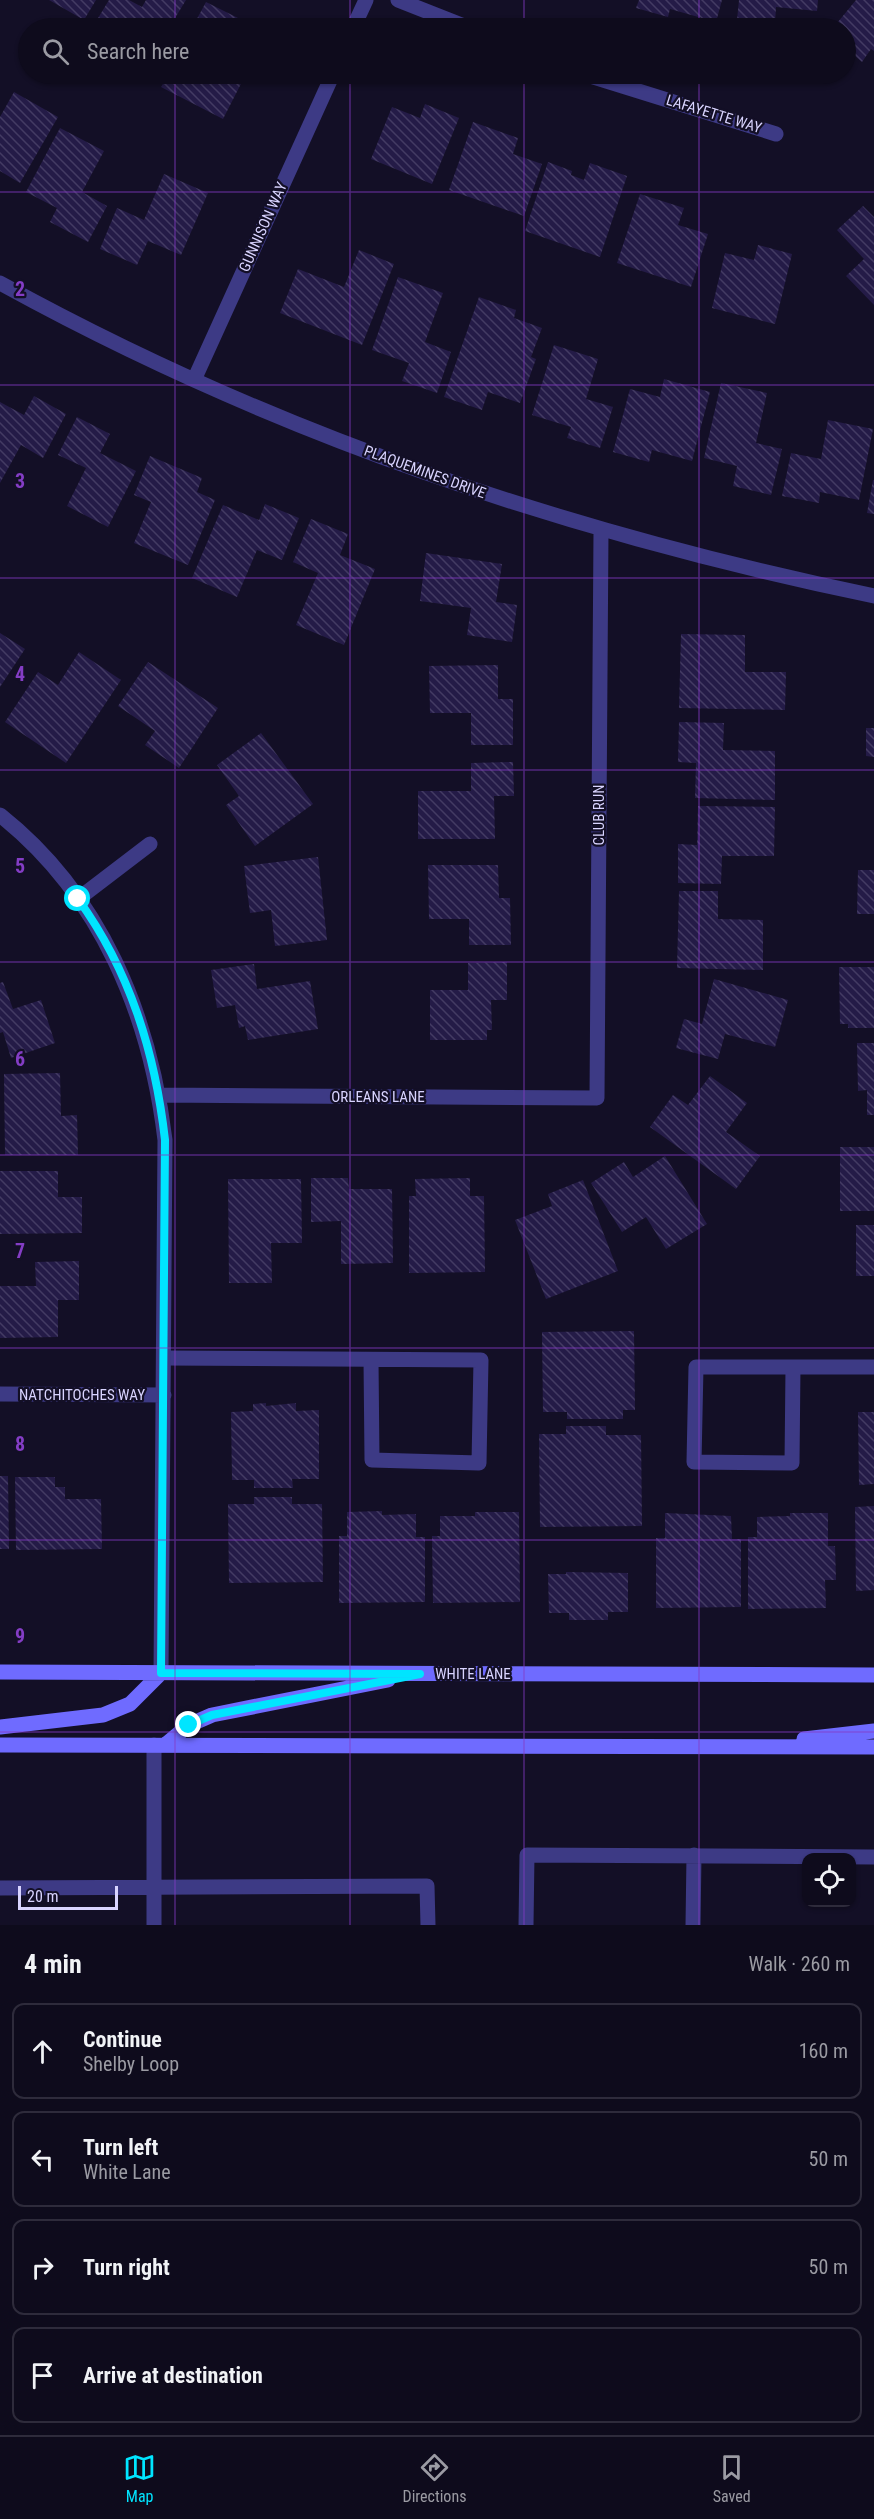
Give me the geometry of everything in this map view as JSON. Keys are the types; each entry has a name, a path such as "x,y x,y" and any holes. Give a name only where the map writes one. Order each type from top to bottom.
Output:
{"main road":[{"name":"WHITE LANE","path":"0,1672 874,1675"},
{"path":"0,1727 103,1715 130,1704 161,1673"},
{"path":"159,1745 189,1725 212,1715 420,1674"},
{"path":"729,1747 874,1731"},
{"path":"0,1745 874,1747"}],"street":[{"path":"358,18 366,0"},
{"path":"398,0 444,18"},
{"name":"GUNNISON WAY","path":"194,380 328,84"},
{"name":"LAFAYETTE WAY","path":"616,84 776,134"},
{"name":"PLAQUEMINES DRIVE","path":"0,283 64,318 194,380 291,422 438,479 601,531 754,572 874,596"},
{"name":"CLUB RUN","path":"597,1098 601,531"},
{"path":"0,815 59,873 95,923 122,972 147,1040 160,1095 165,1140 161,1673"},
{"path":"78,899 150,844"},
{"name":"ORLEANS LANE","path":"160,1095 597,1098"},
{"path":"164,1358 481,1360 479,1464 372,1460 371,1360"},
{"path":"793,1367 792,1464 694,1462 696,1366 793,1367 874,1368"},
{"name":"NATCHITOCHES WAY","path":"0,1394 164,1395"},
{"path":"154,1925 159,1745"},
{"path":"526,1925 526,1855 874,1857"},
{"path":"693,1925 694,1855"},
{"path":"0,1888 427,1886 428,1925"}],"building":[{"path":"49,0 96,0 85,18 80,18"},
{"path":"109,0 129,0 142,7 146,0 186,0 175,18 98,18"},
{"path":"639,0 722,0 717,18 702,18 670,9 668,17 636,8"},
{"path":"739,0 818,0 817,11 776,7 775,18 737,18"},
{"path":"856,0 874,0 874,51 871,49 862,62 856,57 856,18 841,18"},
{"path":"206,2 238,18 197,18"},
{"path":"163,84 241,84 223,119 161,87"},
{"path":"14,92 58,117 20,183 0,171 0,117"},
{"path":"425,104 459,118 432,184 371,159 392,107 420,118"},
{"path":"473,122 518,138 513,154 542,164 524,216 449,190"},
{"path":"60,128 104,151 82,192 107,206 88,242 50,222 57,208 26,192"},
{"path":"548,162 572,171 571,175 584,180 590,163 627,176 600,257 525,231"},
{"path":"164,174 208,193 181,255 148,241 137,265 100,249 117,208 144,220"},
{"path":"640,194 684,208 678,225 708,234 691,287 617,263"},
{"path":"863,206 874,217 874,305 846,276 864,259 837,230"},
{"path":"758,245 792,254 775,324 712,308 725,253 754,260"},
{"path":"359,250 394,264 362,345 280,313 298,269 344,287"},
{"path":"398,277 443,293 425,342 451,352 437,393 402,381 409,363 372,350"},
{"path":"479,297 516,310 514,318 542,328 531,357 536,359 520,403 488,392 482,410 444,397"},
{"path":"554,345 598,359 586,399 613,407 600,448 567,438 571,427 532,415"},
{"path":"664,379 710,392 692,461 652,450 649,462 613,452 630,389 660,397"},
{"path":"721,383 767,393 756,443 782,449 771,495 733,486 737,466 704,458"},
{"path":"34,396 66,414 43,458 21,445 0,483 0,402 24,415"},
{"path":"77,417 110,434 100,453 136,471 108,527 67,506 86,468 58,455"},
{"path":"828,420 873,429 859,500 820,492 819,503 782,496 791,453 821,459"},
{"path":"150,456 202,478 197,492 215,500 188,565 134,543 151,502 134,495"},
{"path":"874,480 874,514 867,513"},
{"path":"265,504 299,518 282,560 257,550 237,597 192,578 223,505 259,520"},
{"path":"311,519 348,534 340,555 375,569 344,645 296,625 318,573 293,562"},
{"path":"426,553 502,564 496,602 517,605 512,642 467,635 471,608 420,601"},
{"path":"0,633 25,649 0,687"},
{"path":"681,634 745,635 745,672 786,672 785,710 679,708"},
{"path":"79,652 121,680 66,763 5,722 38,672 58,685"},
{"path":"148,662 218,708 179,768 145,745 155,731 118,706"},
{"path":"498,665 498,699 513,699 513,745 471,745 471,713 430,713 429,666"},
{"path":"679,722 724,723 723,750 775,751 775,800 695,798 696,763 678,762"},
{"path":"866,728 874,728 874,757 866,756"},
{"path":"261,733 313,804 255,846 226,805 239,796 217,765"},
{"path":"513,762 514,796 494,796 495,839 418,839 418,791 471,791 471,763"},
{"path":"698,806 775,807 774,856 722,856 721,884 678,883 678,844 697,845"},
{"path":"318,857 327,940 275,946 271,910 250,913 244,866"},
{"path":"428,865 498,865 499,898 510,898 511,945 469,945 469,919 429,919"},
{"path":"858,870 874,870 874,914 857,914"},
{"path":"679,891 718,891 718,919 763,920 763,970 677,968"},
{"path":"507,962 507,1000 491,1000 492,1030 487,1030 487,1040 430,1040 430,990 468,990 468,963"},
{"path":"254,964 257,989 310,981 318,1029 248,1040 245,1026 239,1028 235,1005 217,1008 211,970"},
{"path":"839,967 874,967 874,1028 848,1028 848,1024 840,1024"},
{"path":"714,979 788,1000 775,1047 725,1034 718,1059 676,1048 684,1019 702,1024"},
{"path":"3,982 13,1009 41,1000 55,1043 11,1058 3,1032 0,1033 0,983"},
{"path":"857,1043 874,1043 874,1115 867,1115 867,1090 858,1091"},
{"path":"60,1073 61,1116 77,1115 78,1155 5,1155 4,1074"},
{"path":"710,1076 747,1103 726,1132 760,1156 736,1189 650,1127 673,1095 688,1105"},
{"path":"840,1147 874,1147 874,1211 840,1211"},
{"path":"665,1156 707,1224 666,1249 646,1217 622,1232 591,1183 624,1162 633,1177"},
{"path":"0,1171 58,1171 58,1197 82,1197 82,1233 0,1234"},
{"path":"311,1178 348,1178 349,1189 392,1189 393,1263 341,1264 341,1221 311,1222"},
{"path":"470,1178 470,1196 484,1196 485,1272 409,1273 409,1196 416,1196 415,1179"},
{"path":"228,1179 301,1179 302,1243 271,1243 272,1283 229,1283"},
{"path":"583,1180 618,1271 546,1299 515,1220 552,1206 548,1194"},
{"path":"856,1225 874,1225 874,1276 856,1276"},
{"path":"79,1261 79,1300 58,1300 58,1337 0,1338 0,1286 36,1286 35,1262"},
{"path":"634,1331 635,1410 623,1410 623,1419 567,1419 567,1412 543,1412 542,1332"},
{"path":"266,1403 266,1406 296,1403 296,1411 319,1410 319,1479 292,1479 293,1488 254,1488 254,1480 232,1480 231,1412 253,1411 253,1404"},
{"path":"858,1412 874,1412 874,1484 859,1485"},
{"path":"566,1426 606,1426 606,1435 641,1435 642,1526 540,1527 539,1434 566,1434"},
{"path":"0,1476 8,1476 9,1549 0,1549"},
{"path":"15,1477 55,1477 55,1487 65,1487 65,1499 101,1499 102,1549 16,1550"},
{"path":"254,1497 292,1497 292,1504 322,1504 323,1582 229,1583 228,1504 254,1504"},
{"path":"874,1506 874,1590 856,1591 855,1507"},
{"path":"382,1511 382,1515 416,1514 416,1537 425,1537 425,1602 339,1603 339,1536 347,1536 347,1512"},
{"path":"475,1512 519,1512 520,1602 433,1603 432,1536 440,1536 440,1516 475,1516"},
{"path":"665,1513 731,1516 732,1539 741,1539 741,1607 656,1608 656,1538 665,1538"},
{"path":"790,1513 828,1513 828,1546 835,1546 836,1580 825,1580 826,1608 748,1609 748,1537 757,1537 757,1517 790,1516"},
{"path":"566,1572 628,1573 628,1612 608,1612 608,1620 569,1620 569,1613 549,1613 548,1574 566,1574"}],"route":[{"path":"78,899 95,923 122,972 147,1040 160,1095 165,1140 161,1673 420,1674 212,1715 189,1725"}]}
